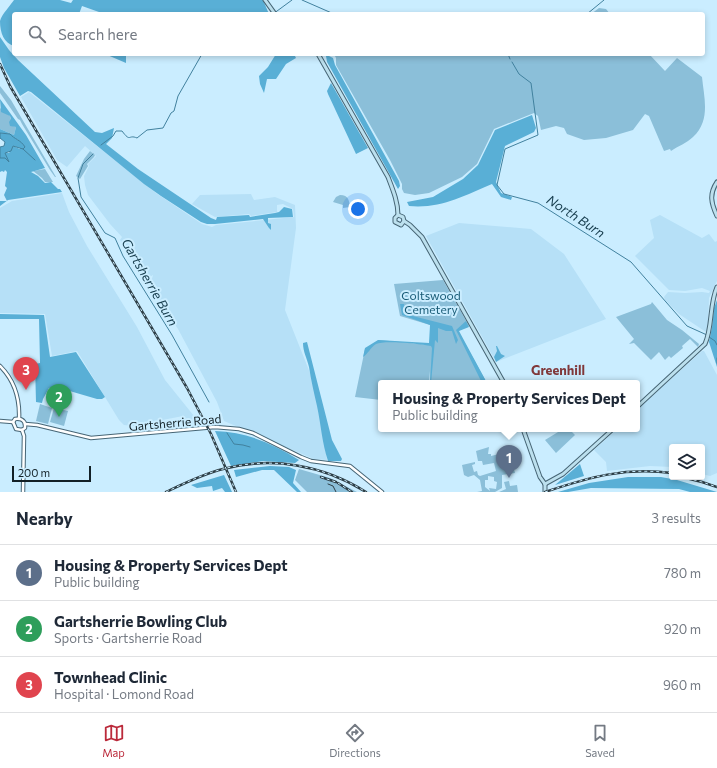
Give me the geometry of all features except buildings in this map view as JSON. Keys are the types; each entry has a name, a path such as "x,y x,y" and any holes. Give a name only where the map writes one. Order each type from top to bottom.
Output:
{"main road":[{"path":"265,0 274,12"},
{"path":"319,56 388,177 396,198 398,216 394,220 396,224 401,225 404,222"},
{"path":"717,182 712,190 712,203 717,216"},
{"path":"398,216 403,218 404,222 410,225 422,238 502,380"},
{"path":"640,404 705,344 708,336 714,294 717,287"},
{"path":"524,432 540,477 545,484 545,492"},
{"path":"545,484 563,474 610,432"}],"street":[{"path":"0,366 13,384 18,400 19,419"},
{"path":"0,421 13,422 15,419 19,419 26,424 25,428 22,430"},
{"path":"13,422 16,429 22,430"},
{"name":"Gartsherrie Road","path":"26,424 37,425 92,438 229,427 254,433 311,461 350,466 382,492"},
{"path":"22,430 24,436 24,492"}],"shaded area":[{"path":"14,0 60,0 71,3 73,0 263,0 268,12 99,12 82,6 80,12 12,12 12,45 5,40 1,30 0,21"},
{"path":"0,37 12,53 12,56 14,56 95,132 102,133 114,128 112,138 106,144 138,169 211,218 216,220 217,217 249,215 250,217 279,212 284,207 292,209 293,217 268,218 268,223 271,224 271,230 263,219 215,224 201,222 144,184 31,92 28,91 20,96 4,68 0,57"},
{"path":"110,56 126,56 126,63"},
{"path":"275,56 295,56 296,58 286,64 276,79 267,79 264,93 260,84 259,76 268,67"},
{"path":"326,56 333,58 335,65 399,181 400,186 398,189 327,62"},
{"path":"331,83 368,148 356,154 328,94 327,91"},
{"path":"29,92 156,193 202,224 212,227 216,225 294,217 293,209 283,204 277,205 277,212 251,216 249,214 215,217 192,204 200,195 251,194 254,200 275,197 295,205 296,228 285,310 314,383 327,460 314,459 224,421 217,402 178,329 154,293 151,282 153,275 147,279 129,256 120,240 122,237 88,195 84,176 89,166 88,164 96,156 85,146 67,167 57,160 21,97"},
{"path":"0,99 26,135 45,168 31,172 45,183 51,182 62,192 7,201 4,195 7,188 5,186 7,172 5,170 4,172 0,172 0,158 5,158 8,161 5,153 9,153 13,146 20,149 18,140 10,134 0,133 0,129 14,135 16,127 10,126 10,116 1,112"},
{"path":"532,115 536,128 534,132 505,146 496,182 501,193 512,197 511,200 501,197 492,184 442,204 431,206 409,206 407,202 433,197 463,179 478,165 495,130"},
{"path":"0,133 10,134 25,147 23,149 13,146 11,151 5,153 9,162 5,158 0,158 0,147 4,146 5,142 0,138"},
{"path":"62,193 69,212 87,246 137,327 165,380 202,426 191,427 183,416 132,426 124,425 119,420 77,351 52,356 45,314 0,313 0,208 12,201"},
{"path":"0,201 7,201 0,206"},
{"path":"660,215 702,238 709,234 715,242 717,241 717,281 709,298 708,328 706,332 679,314 665,300 664,297 668,292 709,293 710,291 702,288 685,291 669,290 635,256 654,238 650,220"},
{"path":"459,223 531,229 564,254 606,319 496,362 426,236"},
{"path":"717,300 717,367 709,342 714,308"},
{"path":"400,304 404,304 405,314 452,326 458,340 456,344 452,331 446,331 438,328 438,343 435,340 431,380 431,346 387,342 380,343 376,344 363,357 365,348 378,340 429,343 430,325 402,315"},
{"path":"0,314 44,315 50,357 76,352 105,397 102,399 97,399 56,387 49,388 42,403 36,402 35,364 40,363 39,319 0,319"},
{"path":"466,321 469,327 459,331 485,380 481,380 456,330"},
{"path":"307,342 332,440 342,459 341,461 328,461 326,454 309,367 304,349 303,343"},
{"path":"496,346 501,354 505,356 496,362 494,357 497,351"},
{"path":"702,351 704,351 717,375 717,473 710,476 705,475 705,444 669,444 669,467 650,466 607,471 606,462 594,450 614,432 640,432 640,407"},
{"path":"215,431 248,436 279,448 299,460 295,463 263,461 231,466"},
{"path":"580,464 584,476 555,485"},
{"path":"270,466 289,467 296,470 293,483 301,492 297,492 274,470 262,470 236,477 234,470"},
{"path":"224,475 232,492 225,492 222,488 213,491 212,486 197,488 191,485"},
{"path":"628,477 661,477 669,478 669,480 677,480 717,492 690,492 679,489 591,488 568,492 558,492 589,483"}],"green space":[{"path":"599,8 606,9 608,12 594,12"},
{"path":"335,56 651,56 665,71 677,58 702,77 705,101 704,116 699,130 691,139 671,151 670,149 664,151 649,116 645,114 633,130 606,138 584,140 567,134 564,128 556,126 541,130 538,116 534,113 494,129 477,164 462,177 429,193 415,195 404,193 402,184 390,160 336,65"},
{"path":"0,86 11,100 56,177 50,170 20,120 0,93"},
{"path":"0,108 10,116 13,126 16,127 14,135 0,129"},
{"path":"90,151 95,155 87,164 88,166 80,179 76,176 84,159"},
{"path":"45,169 53,182 45,182 33,171"},
{"path":"340,195 347,197 350,207 343,208 343,205 333,202 336,197"},
{"name":"Coltswood Cemetery","path":"443,280 469,326 458,331 485,380 430,380 430,371 429,380 378,380 378,400 355,397 365,349 379,340 431,345 430,325 400,316 394,284"},
{"path":"652,302 667,320 699,344 698,347 690,339 682,346 683,348 671,358 669,356 665,360 659,352 651,360 634,343 629,344 634,339 616,317 651,304"},
{"path":"40,404 52,408 48,424 36,421"},
{"path":"54,408 68,411 64,426 50,422"},
{"path":"558,432 572,432 575,435 556,453 545,440"},
{"path":"489,447 488,454 491,454 491,456 503,453 504,450 506,452 507,460 511,459 515,473 502,475 502,488 495,492 477,492 482,491 480,480 474,475 468,477 464,475 462,465 475,462 475,464 472,465 474,472 477,471 478,475 480,476 496,471 494,463 483,465 482,461 478,461 476,451","holes":["488,476 494,477 494,481 497,482 496,489 489,488 490,491 485,487 485,480 488,480"]},
{"path":"299,469 330,478 357,492 307,492 295,480"},
{"path":"509,481 510,486 517,485 518,492 499,492 506,489 504,482"}],"waterway":[{"name":"Gartsherrie Burn","path":"276,12 292,0"},
{"name":"North Burn","path":"302,0 329,12"},
{"path":"589,12 604,0"},
{"name":"Gartsherrie Burn","path":"101,145 113,136 116,131 122,131 128,137 137,138 147,130 163,128 171,113 174,111 178,96 201,56"},
{"name":"North Burn","path":"512,62 519,74 531,83 538,135 505,149 497,185 504,194 538,203 631,262 687,326 707,335"},
{"path":"23,149 35,160"},
{"name":"Gartsherrie Burn","path":"93,154 83,164 78,178 81,197 105,233 115,238 123,256 172,335 209,402"},
{"name":"North Burn","path":"709,337 715,341 717,345"},
{"name":"North Burn","path":"717,358 717,363"},
{"name":"Gartsherrie Burn","path":"227,433 234,444 250,447"}],"tram line":[{"path":"328,484 333,486 336,492"}],"railway":[{"path":"0,64 10,86 187,388 211,434 236,492"},
{"path":"166,492 216,471 241,465 260,463 278,463 315,469 350,483 366,492"},
{"path":"545,492 592,478 623,472 655,471 669,473"},
{"path":"321,477 336,482"},
{"path":"694,480 717,487"},
{"path":"338,483 352,492"}],"place":[{"name":"Townhead Clinic","path":"26,390"},
{"name":"Gartsherrie Bowling Club","path":"59,417"},
{"name":"Housing & Property Services Dept","path":"509,478"}],"district":[{"name":"Greenhill","path":"558,370"}]}
